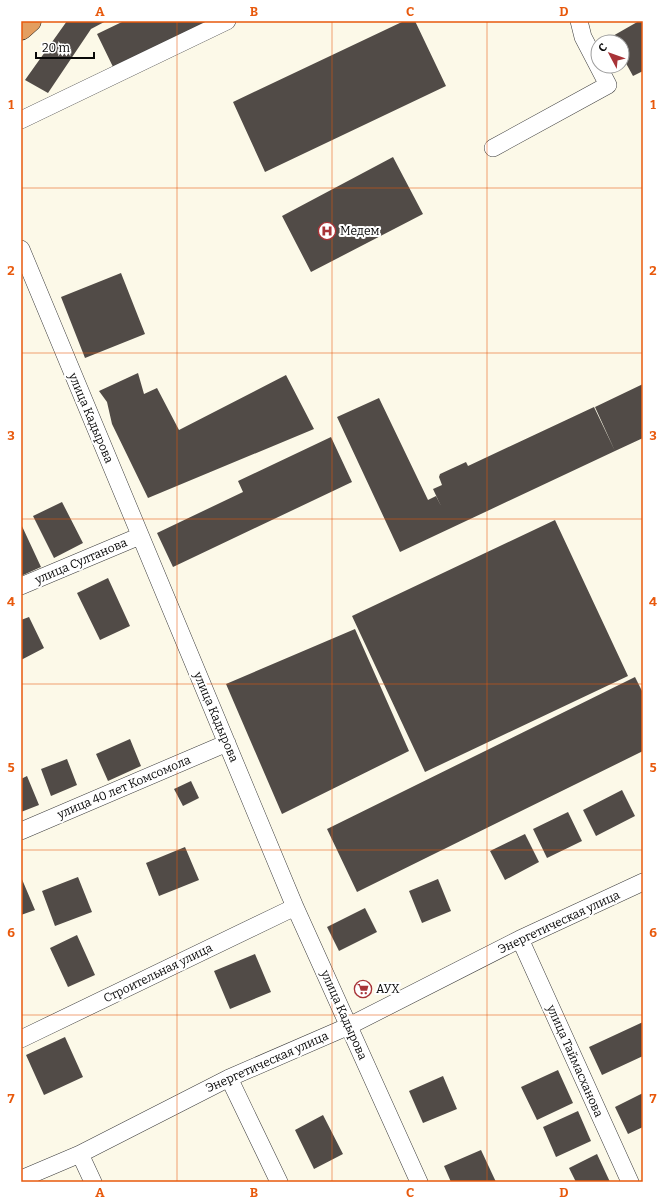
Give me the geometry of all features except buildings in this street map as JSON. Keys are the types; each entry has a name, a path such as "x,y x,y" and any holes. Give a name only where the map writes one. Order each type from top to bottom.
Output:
{"highway":[{"path":"21,30 30,21"}],"street":[{"path":"21,120 227,21"},
{"path":"493,148 608,85 583,37 579,21"},
{"name":"улица Кадырова","path":"21,249 295,907 419,1182"},
{"name":"улица Султанова","path":"21,586 140,536"},
{"name":"улица 40 лет Комсомола","path":"21,831 227,743"},
{"name":"Энергетическая улица","path":"21,1179 80,1154 229,1078 349,1026 520,939 643,882"},
{"name":"Строительная улица","path":"21,1039 295,907"},
{"name":"улица Таймасханова","path":"520,939 630,1182"},
{"path":"229,1078 279,1182"},
{"path":"80,1154 93,1182"}],"place":[{"name":"Медем","path":"327,231"},
{"name":"АУХ","path":"363,989"}]}
